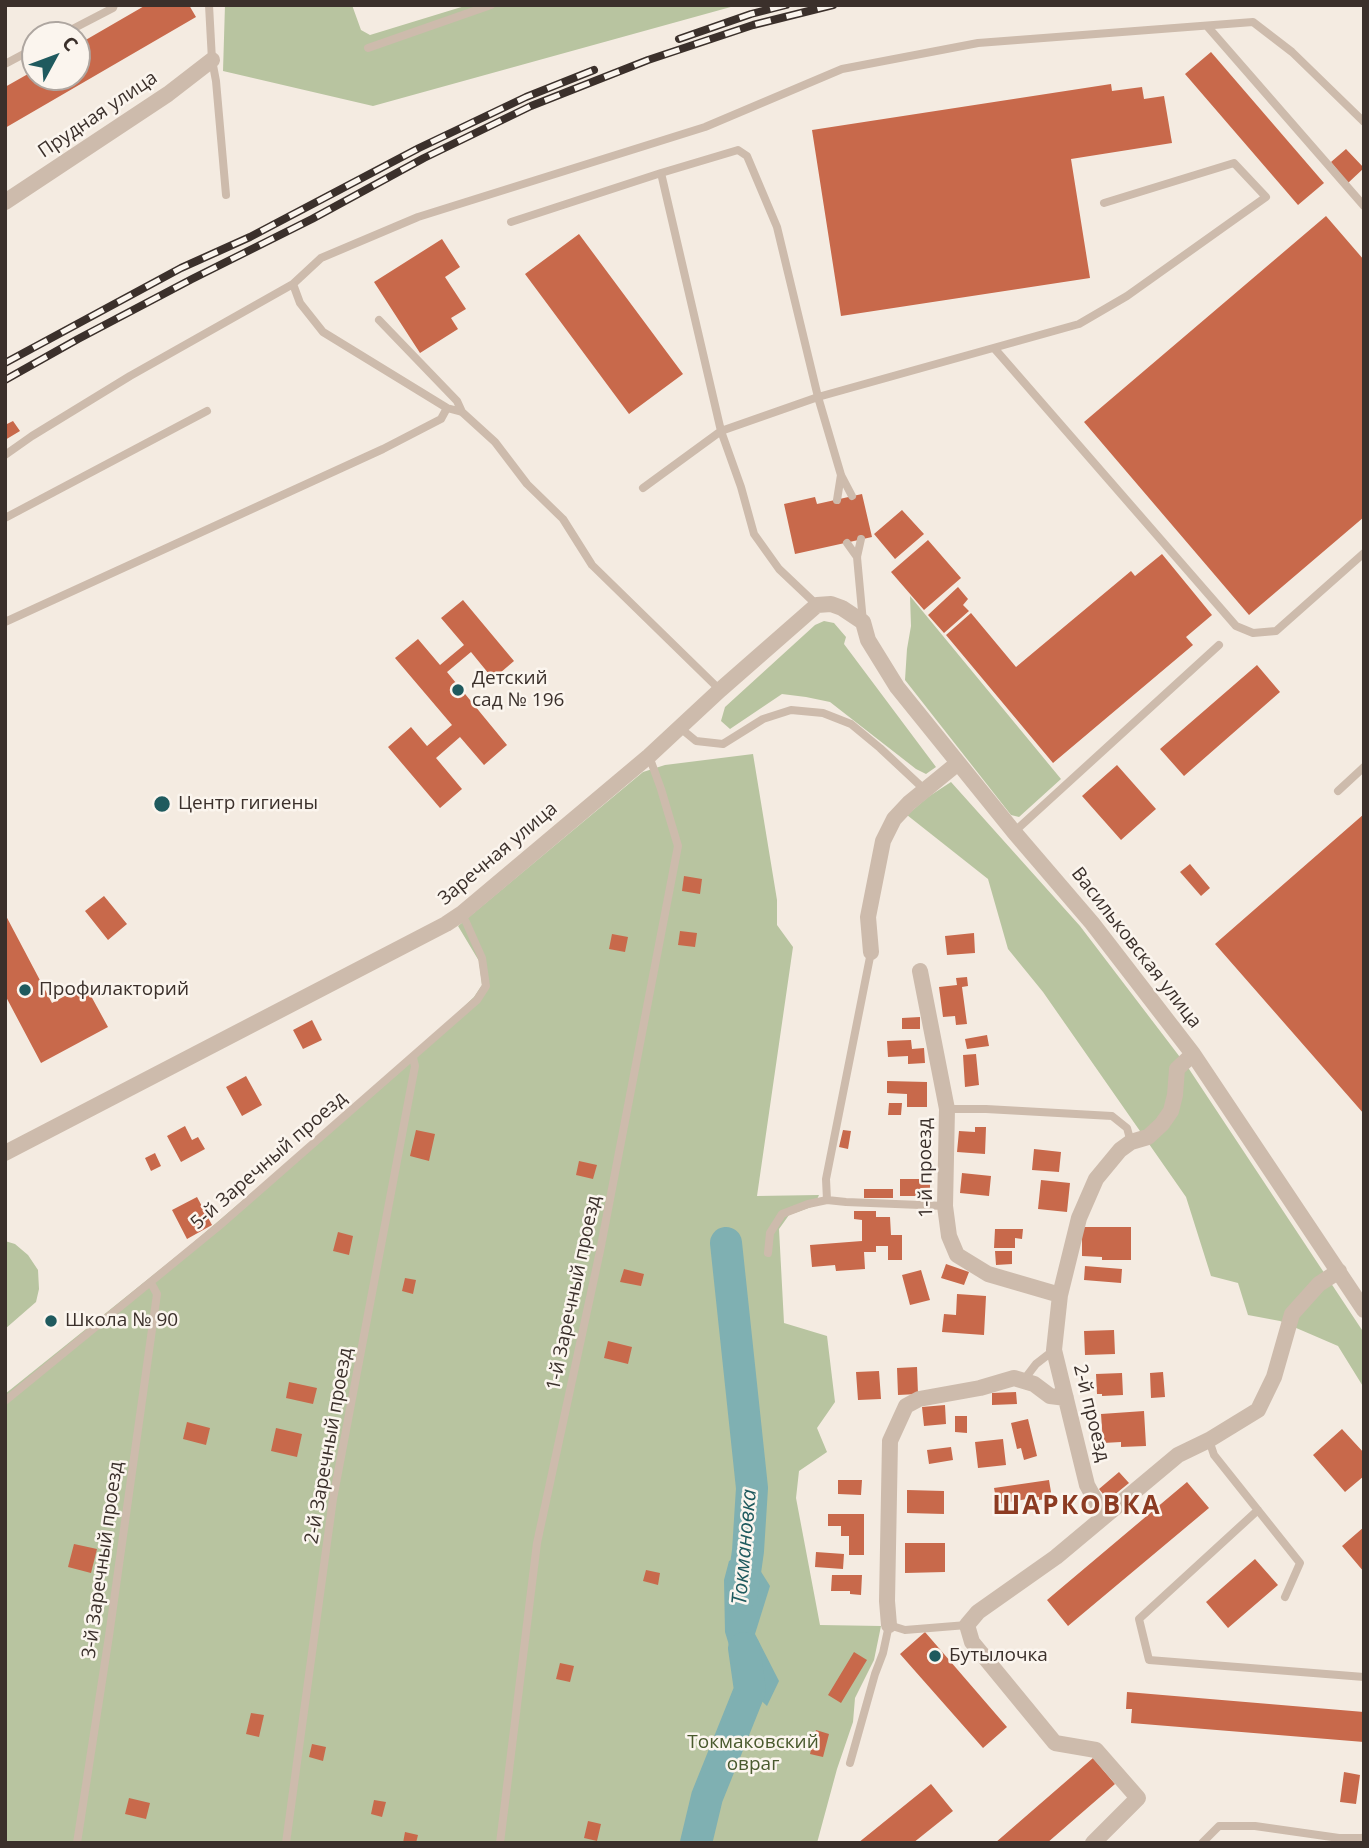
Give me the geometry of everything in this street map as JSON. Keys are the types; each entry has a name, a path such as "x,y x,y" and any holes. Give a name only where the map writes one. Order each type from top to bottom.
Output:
{"street":[{"name":"Прудная улица","path":"5,202 168,94 212,60"},
{"path":"817,605 831,604 842,608 863,622"},
{"name":"Заречная улица","path":"5,1153 461,914 649,756 817,605"},
{"name":"Васильковская улица","path":"863,622 868,640 897,687 1014,832 1092,923 1194,1054 1364,1310"},
{"path":"871,952 868,917 883,841 894,819 909,803 958,763"},
{"name":"1-й проезд","path":"920,971 947,1108 945,1206 949,1236 957,1255 988,1274 1060,1295"},
{"name":"2-й проезд","path":"1104,1516 1087,1485 1054,1350 1060,1295 1079,1218 1096,1179 1120,1150 1132,1142 1148,1137 1162,1124 1171,1111 1177,1069 1194,1054"},
{"path":"1093,1843 1138,1798 1096,1750 1055,1743 972,1642 968,1625 978,1612 1056,1557 1178,1455 1209,1440 1258,1410 1274,1377 1292,1314 1320,1283 1339,1271"},
{"path":"889,1625 887,1601 890,1441 906,1406 919,1399 980,1388 1014,1378 1034,1384 1050,1396 1066,1398"}],"lane":[{"path":"88,21 114,5"},
{"path":"209,5 226,195"},
{"path":"368,48 491,5"},
{"path":"5,455 130,376 292,284 321,258 418,217 705,127 842,69 978,43 1254,22 1292,52 1364,122"},
{"path":"1207,26 1364,206"},
{"path":"5,64 21,55"},
{"path":"511,222 738,150 747,156 778,226 818,397 841,475 852,496"},
{"path":"642,488 721,431 818,397 1079,324 1127,296 1266,197 1234,163 1104,202"},
{"path":"661,173 721,431 741,486 754,534 779,569 817,605"},
{"path":"292,284 300,303 323,332 447,408 461,412 495,442 527,484 563,519 592,565 720,690"},
{"path":"379,320 457,401 461,412"},
{"path":"994,348 1236,626 1253,634 1276,631 1364,553"},
{"path":"5,622 383,449 441,419 447,408"},
{"path":"5,518 206,411"},
{"path":"836,500 841,475"},
{"path":"862,539 857,557 863,622"},
{"path":"847,542 857,557"},
{"path":"1014,832 1219,645"},
{"path":"679,727 696,741 723,744 763,719 791,710 823,713 850,723 925,790"},
{"name":"1-й Заречный проезд","path":"500,1843 537,1543 603,1238 678,846 649,756"},
{"path":"1338,791 1364,767"},
{"name":"5-й Заречный проезд","path":"5,1401 219,1226 477,1000 486,986 482,958 461,914"},
{"path":"827,1200 827,1179 871,952"},
{"name":"2-й Заречный проезд","path":"286,1843 333,1499 415,1066 413,1058"},
{"path":"947,1108 1112,1116 1127,1128 1132,1142"},
{"path":"768,1253 770,1233 782,1214 808,1204 827,1200 945,1206"},
{"name":"3-й Заречный проезд","path":"77,1843 157,1294 151,1283"},
{"path":"1023,1381 1036,1363 1054,1350"},
{"path":"1209,1440 1214,1455 1300,1563 1285,1597"},
{"path":"1258,1510 1139,1619 1149,1660 1364,1678"},
{"path":"850,1763 889,1625 905,1630 968,1625"},
{"path":"1202,1843 1219,1826 1255,1826 1339,1838 1364,1837"}],"green space":[{"path":"225,5 352,5 361,30 370,35 468,5 738,5 373,106 223,71"},
{"path":"910,596 1061,779 1019,817 1011,815 905,680 911,626"},
{"path":"824,621 834,623 846,637 844,644 936,767 926,774 916,769 830,702 782,694 730,729 721,721 725,707 815,625"},
{"name":"Токмаковский овраг","path":"753,754 777,900 777,925 793,947 757,1196 819,1195 814,1206 789,1215 779,1229 784,1323 827,1336 835,1402 817,1428 827,1452 799,1471 796,1498 820,1625 881,1626 874,1660 855,1698 853,1722 817,1843 5,1843 5,1394 188,1247 411,1057 474,997 482,985 479,961 458,926 643,772 665,765"},
{"path":"951,782 1080,926 1189,1069 1364,1333 1364,1388 1338,1346 1280,1321 1248,1315 1238,1283 1211,1276 1186,1197 1043,992 1008,949 988,879 907,815"},
{"path":"5,1241 15,1244 28,1255 38,1270 39,1289 36,1302 5,1329"}],"water":[{"path":"748,1551 770,1586 755,1634 779,1681 767,1706 740,1681 725,1632 724,1580 729,1561"}],"building":[{"path":"146,5 189,5 196,17 91,78 91,37"},
{"path":"1211,52 1324,183 1298,205 1185,74"},
{"path":"21,78 21,91 69,91 5,128 5,87"},
{"path":"1111,84 1112,91 1142,87 1144,99 1164,96 1172,143 1071,159 1090,278 841,316 812,130"},
{"path":"1346,149 1364,168 1348,183 1331,162"},
{"path":"1326,216 1364,260 1364,517 1249,615 1084,422"},
{"path":"579,234 683,374 629,414 525,274"},
{"path":"442,239 460,267 445,277 466,309 451,318 458,329 420,353 374,282"},
{"path":"13,421 20,431 5,440 5,425"},
{"path":"862,494 872,537 795,554 784,504 815,497 817,504"},
{"path":"902,510 924,534 895,559 874,534"},
{"path":"928,540 961,578 924,610 891,572"},
{"path":"1162,554 1212,615 1186,637 1193,645 1053,763 946,635 971,613 1016,667 1131,571 1135,576"},
{"path":"958,587 968,599 963,605 969,611 944,633 928,615"},
{"path":"463,600 514,661 493,679 471,652 447,672 507,745 484,765 460,737 436,758 462,789 440,808 388,747 411,727 427,746 452,725 395,658 418,639 440,665 464,645 441,618"},
{"path":"1257,665 1280,692 1184,776 1160,749"},
{"path":"1117,765 1156,809 1121,840 1082,796"},
{"path":"1364,814 1364,1114 1215,944"},
{"path":"1190,864 1210,888 1201,896 1180,872"},
{"path":"684,876 702,879 700,894 682,891"},
{"path":"104,896 127,924 108,940 85,911"},
{"name":"Профилакторий","path":"5,914 52,1003 85,985 108,1027 41,1063 5,995"},
{"path":"680,931 697,933 695,947 678,945"},
{"path":"974,933 975,953 947,955 945,936"},
{"path":"612,934 628,937 625,952 609,949"},
{"path":"967,977 968,986 962,987 967,1024 956,1025 955,1016 943,1017 939,987 957,985 956,978"},
{"path":"920,1017 920,1029 902,1029 902,1018"},
{"path":"312,1020 322,1040 303,1049 293,1030"},
{"path":"987,1035 989,1046 967,1049 965,1039"},
{"path":"911,1040 912,1049 924,1048 925,1063 908,1064 908,1056 888,1057 887,1041"},
{"path":"976,1054 979,1085 965,1087 963,1055"},
{"path":"246,1076 262,1105 242,1116 226,1087"},
{"path":"887,1081 927,1082 927,1107 907,1107 907,1094 887,1093"},
{"path":"889,1103 902,1103 901,1115 888,1115"},
{"path":"185,1126 192,1140 198,1137 205,1149 181,1162 167,1136"},
{"path":"975,1127 986,1127 985,1154 957,1152 959,1131 975,1132"},
{"path":"416,1130 435,1134 429,1161 410,1156"},
{"path":"843,1130 851,1131 848,1149 839,1147"},
{"path":"1034,1149 1061,1152 1059,1172 1032,1170"},
{"path":"155,1153 161,1166 151,1171 145,1158"},
{"path":"579,1161 597,1165 593,1179 576,1175"},
{"path":"962,1173 991,1176 989,1196 960,1193"},
{"path":"900,1179 930,1179 930,1196 900,1196"},
{"path":"1041,1180 1070,1183 1067,1212 1038,1209"},
{"path":"864,1189 893,1189 893,1198 864,1198"},
{"path":"197,1197 212,1225 187,1239 172,1210"},
{"path":"854,1211 876,1211 876,1217 890,1217 891,1235 902,1235 902,1260 888,1260 888,1246 876,1246 876,1252 864,1252 865,1269 836,1271 835,1265 812,1267 810,1245 862,1241 862,1220 854,1219"},
{"path":"1082,1227 1131,1227 1131,1260 1102,1260 1102,1257 1082,1256"},
{"path":"995,1229 1023,1229 1022,1239 1015,1238 1015,1248 994,1248"},
{"path":"338,1232 353,1236 349,1255 333,1251"},
{"path":"995,1251 1012,1251 1012,1264 996,1265"},
{"path":"946,1264 969,1272 964,1285 941,1278"},
{"path":"1085,1266 1122,1269 1121,1283 1084,1280"},
{"path":"624,1269 644,1274 641,1286 620,1282"},
{"path":"921,1270 930,1300 910,1305 902,1275"},
{"path":"405,1278 416,1280 413,1294 402,1291"},
{"path":"957,1294 986,1296 984,1335 942,1332 944,1314 956,1315"},
{"path":"1114,1330 1115,1354 1085,1355 1084,1331"},
{"path":"608,1341 632,1347 628,1364 604,1358"},
{"path":"917,1367 918,1394 898,1395 897,1368"},
{"path":"879,1371 881,1399 858,1400 856,1372"},
{"path":"1163,1372 1165,1397 1151,1398 1150,1373"},
{"path":"1122,1373 1123,1395 1097,1394 1096,1374"},
{"path":"289,1382 317,1388 313,1404 286,1398"},
{"path":"1016,1392 1017,1404 992,1405 992,1393"},
{"path":"945,1405 946,1424 924,1426 922,1407"},
{"path":"1144,1411 1146,1446 1121,1447 1121,1442 1103,1443 1101,1414"},
{"path":"955,1416 967,1416 967,1433 955,1432"},
{"path":"1028,1419 1037,1456 1024,1460 1021,1448 1017,1449 1011,1423"},
{"path":"187,1422 210,1428 206,1445 183,1439"},
{"path":"276,1428 302,1434 297,1457 271,1451"},
{"path":"1342,1429 1364,1453 1364,1476 1345,1492 1313,1455"},
{"path":"1003,1439 1006,1465 978,1468 975,1442"},
{"path":"951,1447 953,1460 929,1464 927,1450"},
{"path":"1119,1472 1129,1483 1108,1500 1099,1489"},
{"path":"838,1480 862,1480 861,1495 838,1494"},
{"path":"1049,1480 1052,1498 1039,1500 1039,1497 997,1504 994,1488"},
{"path":"1187,1482 1209,1508 1068,1626 1047,1600"},
{"path":"907,1490 944,1491 944,1514 907,1513"},
{"path":"828,1514 864,1514 864,1555 849,1555 849,1536 841,1536 841,1526 828,1526"},
{"path":"1364,1527 1364,1572 1342,1546"},
{"path":"905,1543 945,1543 945,1572 905,1573"},
{"path":"74,1544 97,1549 91,1573 68,1567"},
{"path":"816,1552 844,1554 843,1569 815,1567"},
{"path":"1255,1559 1278,1585 1228,1628 1206,1602"},
{"path":"646,1570 660,1573 658,1585 643,1581"},
{"path":"832,1575 862,1575 861,1595 850,1594 850,1591 831,1591"},
{"path":"925,1632 1007,1727 983,1748 900,1654"},
{"path":"854,1652 867,1660 841,1703 828,1695"},
{"path":"560,1663 574,1666 570,1682 556,1679"},
{"path":"1127,1692 1364,1712 1364,1742 1131,1723 1132,1709 1126,1709"},
{"path":"251,1713 264,1715 259,1737 246,1734"},
{"path":"816,1730 829,1734 823,1757 810,1754"},
{"path":"312,1744 326,1747 323,1761 309,1757"},
{"path":"1093,1758 1115,1784 1047,1843 995,1843"},
{"path":"1344,1772 1360,1775 1356,1804 1340,1802"},
{"path":"931,1784 953,1811 913,1843 858,1843"},
{"path":"129,1798 150,1803 146,1819 125,1814"},
{"path":"374,1800 386,1802 382,1817 371,1814"},
{"path":"588,1821 601,1824 597,1841 584,1838"},
{"path":"405,1832 418,1835 416,1843 403,1843"}],"waterway":[{"name":"Токмановка","path":"726,1243 752,1488 742,1593"},
{"name":"Токмановка","path":"696,1843 707,1797 750,1690 744,1648"}],"railway":[{"path":"679,39 786,5"},
{"path":"5,380 424,158 531,106 648,60 753,25 833,5"},
{"path":"5,363 181,268 250,237 419,148 526,97 594,70"}],"place":[{"name":"Детский сад № 196","path":"458,690"},
{"name":"Центр гигиены","path":"162,804"},
{"name":"Профилакторий","path":"25,990"},
{"name":"Школа № 90","path":"51,1321"},
{"name":"Бутылочка","path":"935,1656"}],"district":[{"name":"ШАРКОВКА","path":"1077,1507"}]}
